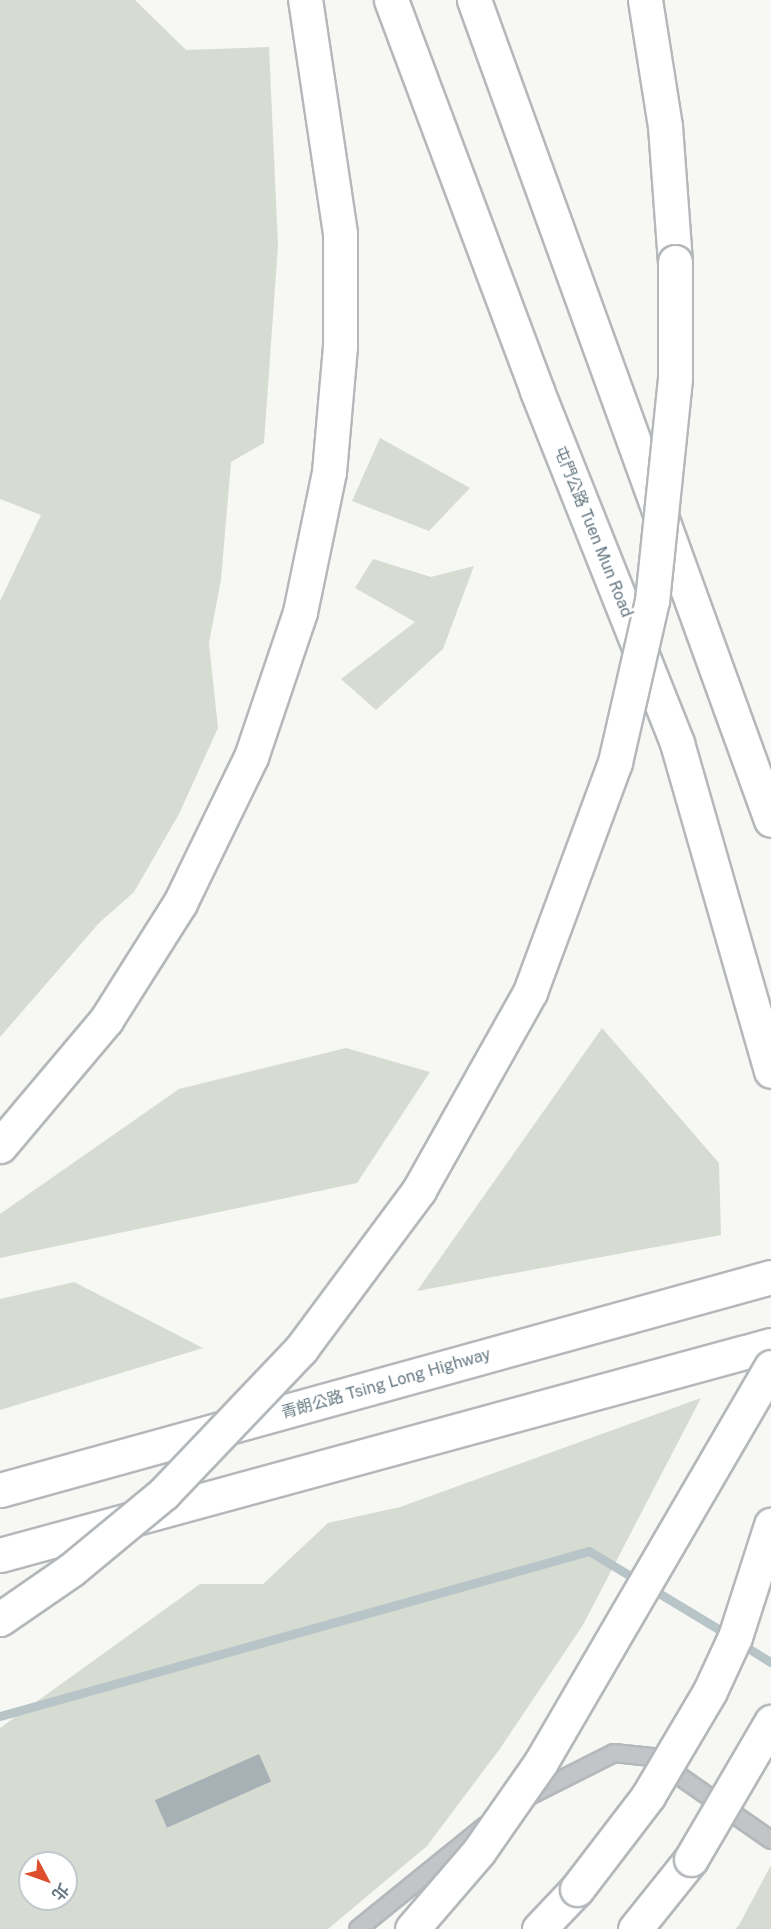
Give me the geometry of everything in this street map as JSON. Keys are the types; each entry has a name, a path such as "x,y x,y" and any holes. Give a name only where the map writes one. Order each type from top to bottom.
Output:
{"highway":[{"path":"0,1146 106,1020 180,903 251,757 300,612 329,472 340,346 340,233 305,0"},
{"name":"屯門公路 Tuen Mun Road","path":"391,0 537,391 677,743 771,1071"},
{"path":"474,0 771,820"},
{"path":"0,1619 71,1570 164,1493 301,1349 419,1190 530,992 615,762 652,602 675,378 675,262 665,126 645,0"},
{"name":"青朗公路 Tsing Long Highway","path":"0,1490 771,1277"},
{"path":"0,1555 771,1345"},
{"path":"412,1929 478,1851 541,1762 771,1367"},
{"path":"539,1929 577,1889 666,1768 715,1683 771,1525"},
{"path":"635,1929 691,1859 771,1722"}],"lane":[{"path":"358,1929 434,1862 525,1798 614,1754 652,1757 771,1840"}],"shaded area":[{"path":"0,0 135,0 186,50 269,47 278,245 264,443 231,462 221,580 209,643 218,728 179,814 134,892 99,923 0,1037 0,601 41,515 0,499"},
{"path":"380,438 470,488 429,531 352,501"},
{"path":"373,559 431,577 474,566 443,649 376,710 341,679 415,622 355,588"},
{"path":"602,1028 719,1163 721,1235 417,1291"},
{"path":"346,1048 430,1072 357,1183 0,1258 0,1214 179,1089"},
{"path":"74,1282 203,1348 0,1410 0,1299"},
{"path":"701,1398 583,1625 499,1750 427,1846 328,1929 0,1929 0,1728 200,1584 263,1584 328,1523 400,1507"},
{"path":"771,1865 771,1929 735,1929 739,1925"}],"building":[{"path":"259,1754 271,1781 167,1828 155,1800"}],"waterway":[{"path":"0,1716 589,1551 728,1635"},
{"path":"740,1643 771,1662"}]}
